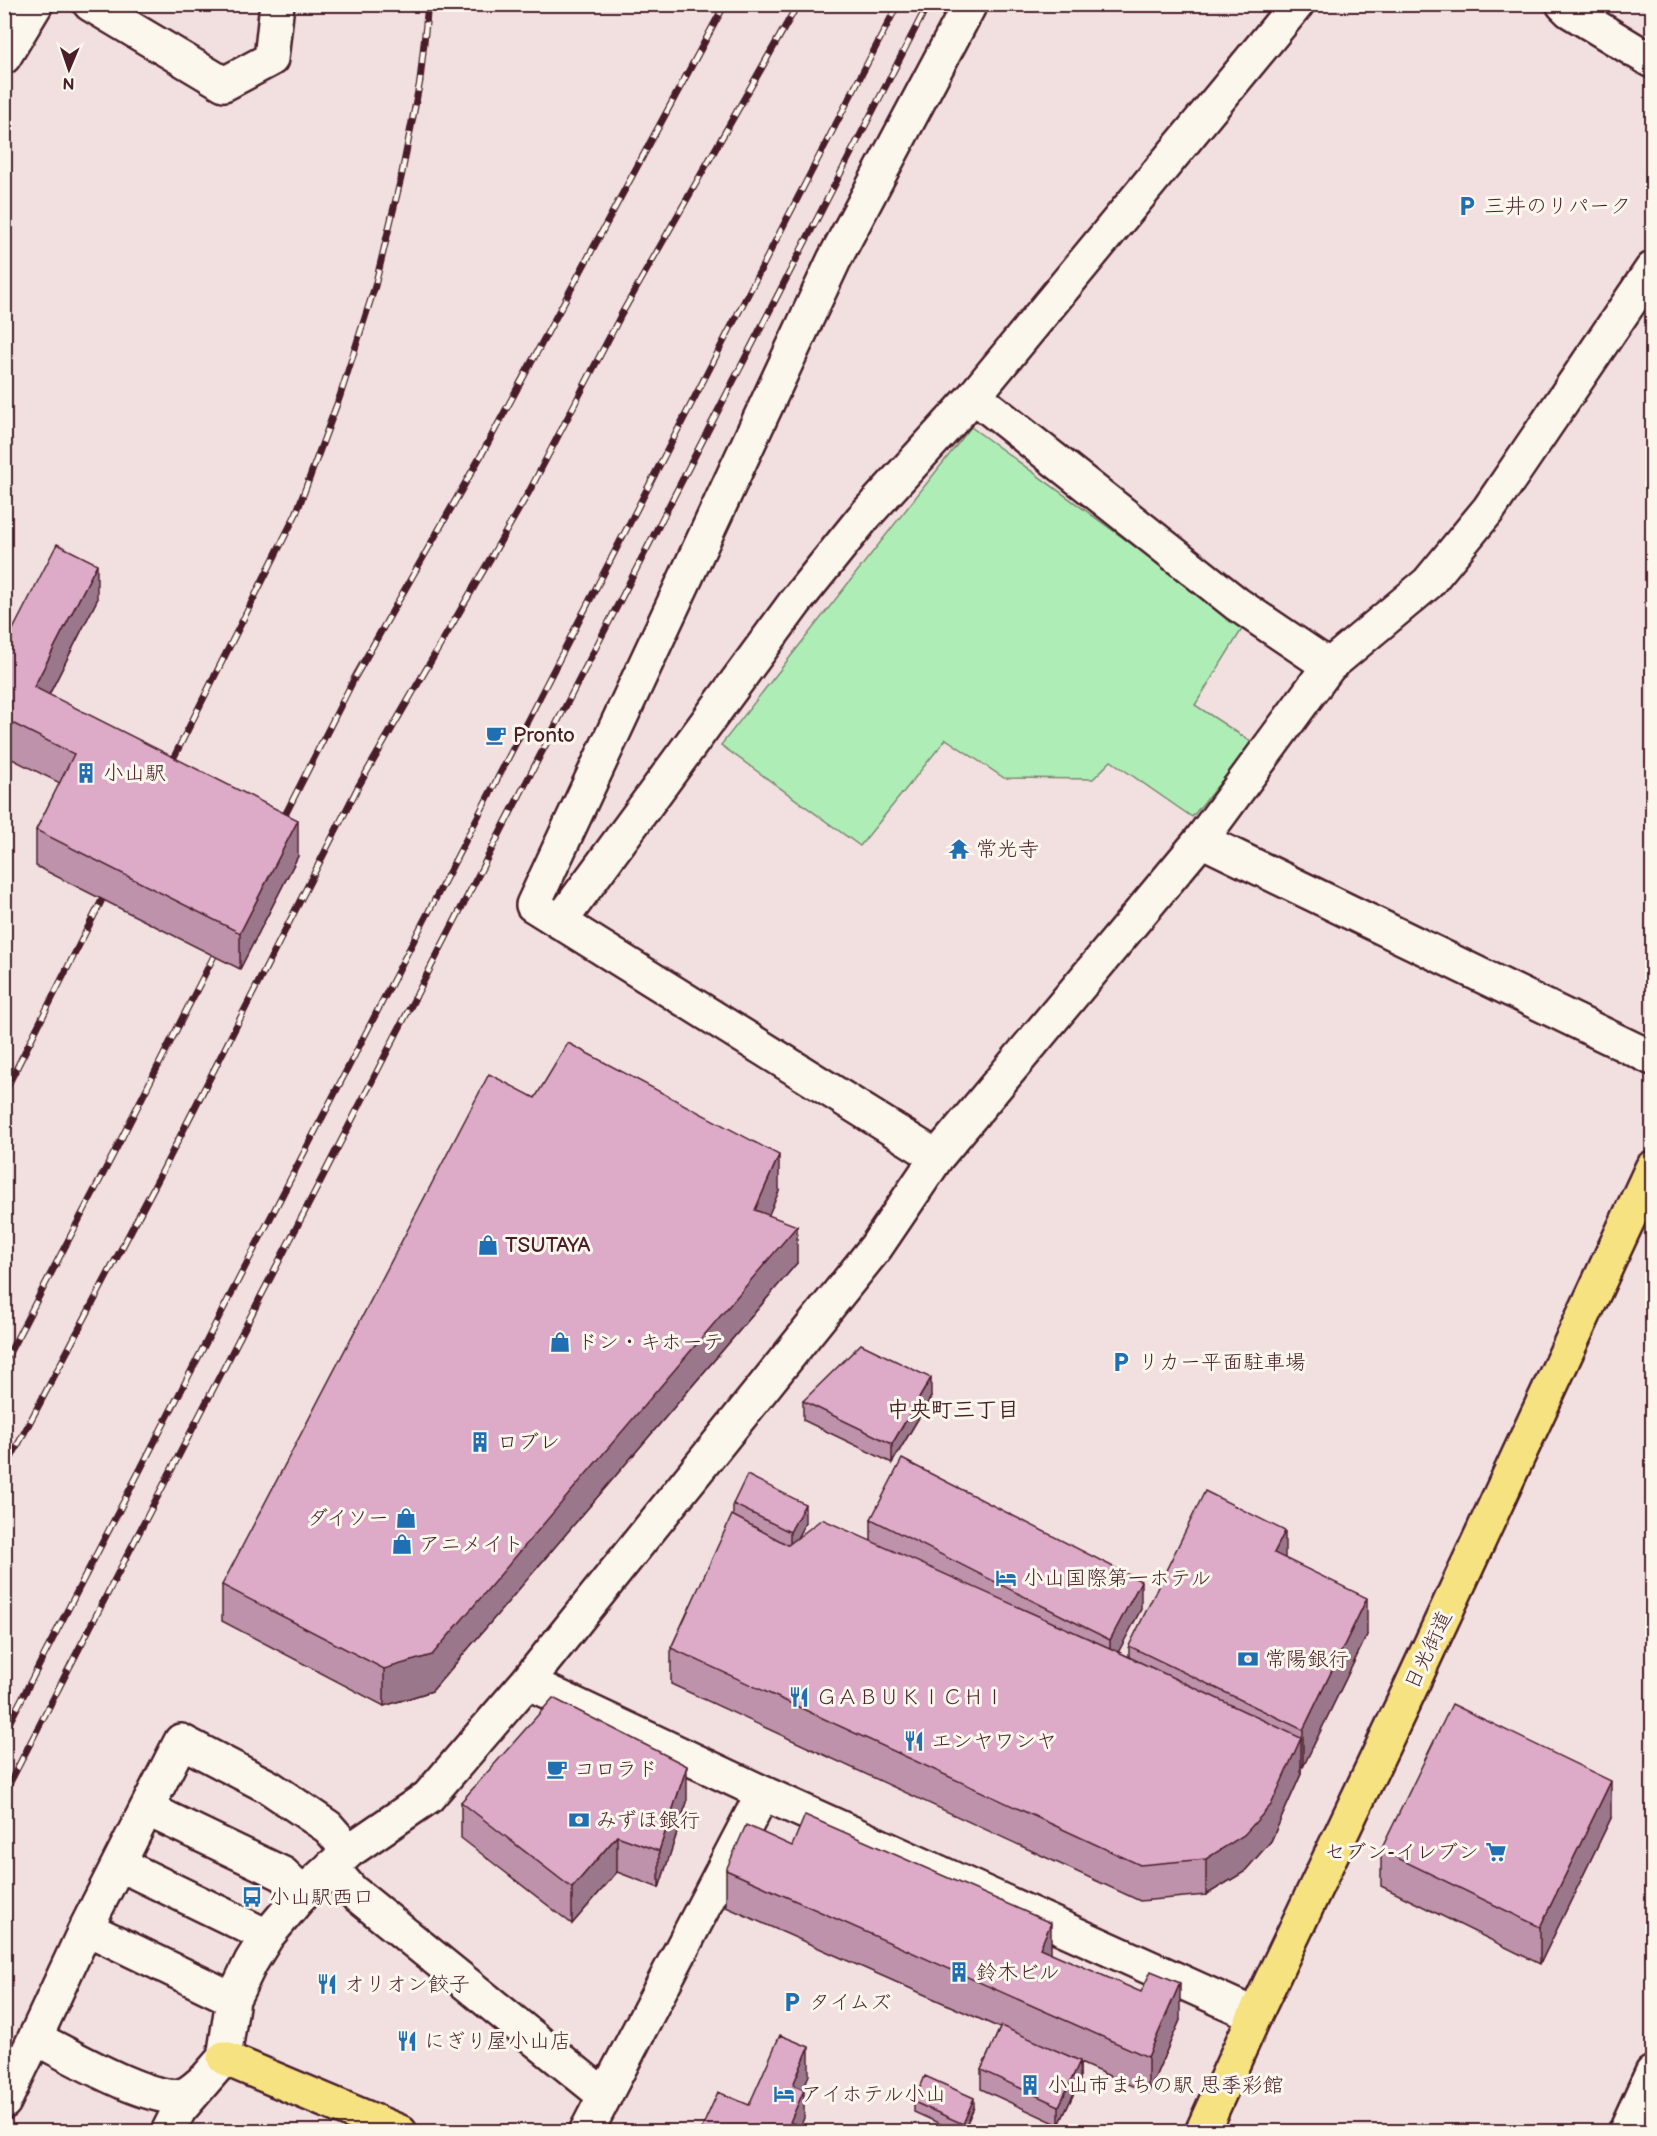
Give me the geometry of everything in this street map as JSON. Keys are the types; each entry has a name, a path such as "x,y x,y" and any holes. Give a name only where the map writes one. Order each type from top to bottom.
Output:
{"main road":[{"name":"日光街道","path":"1202,2132 1255,2014 1653,1168"},
{"path":"224,2058 400,2132"}],"street":[{"path":"4,57 36,4"},
{"path":"90,4 224,84 271,59 277,4"},
{"path":"937,1157 533,905 834,260 970,4"},
{"path":"560,922 796,601 862,519 974,396 1297,4"},
{"path":"1563,4 1570,11 1653,61"},
{"path":"168,2132 179,2110 224,2058 232,1999 267,1936 303,1893 340,1859 428,1797 527,1682 876,1247 937,1157 1201,840 1329,666 1428,583 1489,509 1653,269"},
{"path":"974,396 1237,603 1329,666"},
{"path":"1201,840 1653,1058"},
{"path":"527,1682 763,1794 1255,2014"},
{"path":"4,2102 86,1928 181,1741 269,1787 328,1827 352,1891 605,2096"},
{"path":"586,2132 763,1794"},
{"path":"147,1809 284,1874 303,1893"},
{"path":"119,1864 267,1936"},
{"path":"86,1928 232,1999"},
{"path":"35,2038 140,2089 165,2096 180,2096 194,2090 224,2058"},
{"path":"1625,2132 1653,2073"}],"green space":[{"path":"971,427 1244,626 1195,705 1253,743 1192,817 1111,761 1093,779 1004,778 946,739 860,846 721,745"}],"building":[{"name":"小山駅","path":"57,544 97,564 34,687 298,820 240,933 36,830 74,754 4,719 4,647"},
{"name":"ロブレ","path":"568,1043 779,1155 755,1210 797,1226 432,1655 384,1669 222,1585 489,1074 535,1098"},
{"path":"861,1344 931,1378 892,1444 803,1401"},
{"path":"902,1459 1141,1581 1110,1640 871,1519"},
{"path":"747,1475 805,1504 790,1532 733,1504"},
{"name":"常陽銀行","path":"1205,1491 1285,1531 1274,1553 1367,1598 1303,1730 1129,1646"},
{"path":"732,1515 788,1545 822,1519 1112,1649 1301,1738 1271,1805 1244,1835 1206,1859 1140,1865 671,1648"},
{"name":"みずほ銀行","path":"553,1698 687,1766 659,1851 617,1836 572,1888 461,1802"},
{"name":"セブン-イレブン","path":"1452,1704 1611,1781 1540,1927 1381,1850"},
{"path":"805,1815 1051,1923 1040,1948 1141,1992 1151,1971 1180,1983 1148,2057 726,1870 746,1825 792,1846"},
{"path":"1001,2026 1080,2061 1059,2106 981,2070"},
{"path":"780,2035 809,2047 793,2085 804,2090 790,2122 813,2132 700,2132 718,2092 749,2105"},
{"path":"925,2076 974,2098 963,2124 914,2102"}],"railway":[{"path":"167,771 296,514 340,396 375,286 401,178 420,81 428,4"},
{"path":"279,827 355,677 483,452 725,4"},
{"path":"4,1471 163,1170 358,787 530,490 621,315 798,4"},
{"path":"4,1733 898,4"},
{"path":"4,1794 928,4"},
{"path":"4,1093 110,884"},
{"path":"4,1363 221,942"}],"place":[{"name":"三井のリパーク","path":"1467,206"},
{"name":"Pronto","path":"496,735"},
{"name":"小山駅","path":"86,773"},
{"name":"常光寺","path":"959,849"},
{"name":"TSUTAYA","path":"488,1245"},
{"name":"ドン・キホーテ","path":"560,1342"},
{"name":"リカー平面駐車場","path":"1121,1362"},
{"name":"ロブレ","path":"480,1442"},
{"name":"ダイソー","path":"406,1518"},
{"name":"アニメイト","path":"402,1544"},
{"name":"小山国際第一ホテル","path":"1006,1578"},
{"name":"常陽銀行","path":"1248,1659"},
{"name":"ＧＡＢＵＫＩＣＨＩ","path":"799,1697"},
{"name":"エンヤワンヤ","path":"914,1741"},
{"name":"コロラド","path":"557,1769"},
{"name":"みずほ銀行","path":"579,1820"},
{"name":"セブン-イレブン","path":"1496,1852"},
{"name":"小山駅西口","path":"252,1897"},
{"name":"鈴木ビル","path":"959,1972"},
{"name":"オリオン餃子","path":"327,1984"},
{"name":"タイムズ","path":"792,2002"},
{"name":"にぎり屋小山店","path":"407,2041"},
{"name":"小山市まちの駅 思季彩館","path":"1030,2085"},
{"name":"アイホテル小山","path":"784,2094"}],"district":[{"name":"中央町三丁目","path":"953,1409"}]}
